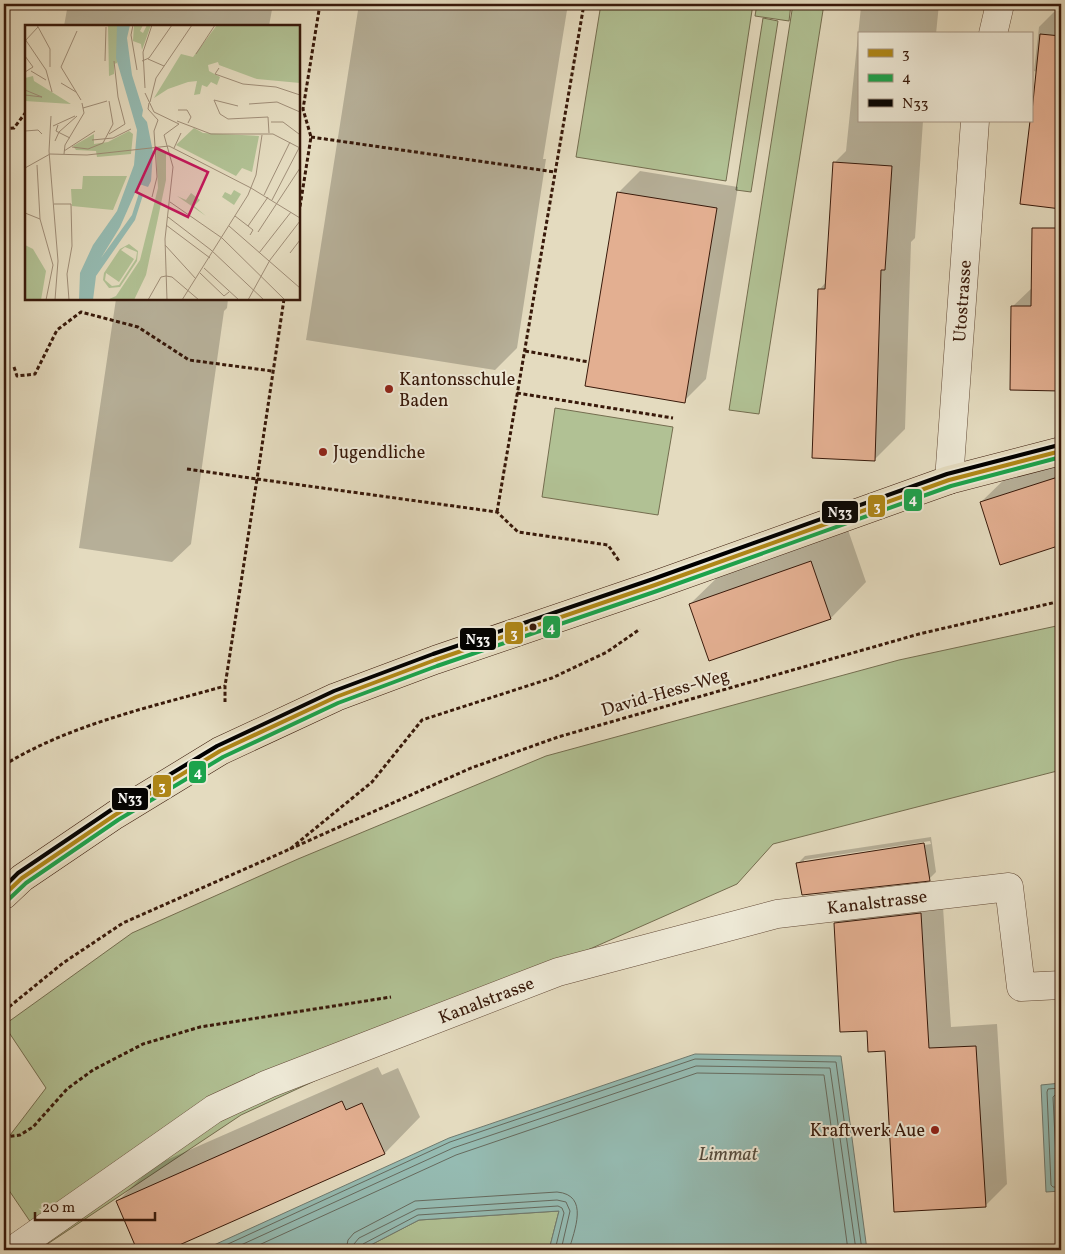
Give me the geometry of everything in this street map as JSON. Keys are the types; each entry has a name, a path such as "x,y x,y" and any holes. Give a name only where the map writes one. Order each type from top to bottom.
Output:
{"main road":[{"path":"4,895 22,878 107,820 220,751 336,698 435,660 655,585 950,480 1061,451"}],"street":[{"path":"993,32 1000,4"},
{"name":"Utostrasse","path":"950,480 975,122"},
{"name":"Kanalstrasse","path":"13,1250 214,1109 268,1084 558,972 776,914 1009,887 1021,987 1061,985"}],"path":[{"path":"300,207 311,137 301,109 320,4"},
{"path":"497,512 584,4"},
{"path":"4,129 14,128 25,113"},
{"path":"311,137 555,172"},
{"path":"225,702 256,479 284,300"},
{"path":"14,367 17,376 35,374 57,330 81,312 138,327 189,360 272,371"},
{"path":"525,351 589,362"},
{"path":"517,393 673,418"},
{"path":"187,469 497,512 518,532 608,545 619,562"},
{"name":"David-Hess-Weg","path":"4,1011 63,962 123,923 470,768 558,737 919,634 1061,602"},
{"path":"290,849 372,782 422,720 552,678 607,652 640,629"},
{"path":"4,765 28,750 76,730 226,686"},
{"path":"4,1137 20,1135 33,1126 67,1089 93,1070 143,1044 200,1027 400,995"},
{"path":"4,1131 8,1137 7,1145 4,1148"}],"green space":[{"path":"601,4 753,4 726,181 576,157"},
{"path":"757,4 791,4 789,21 755,16"},
{"path":"793,4 824,4 759,414 729,410"},
{"path":"763,18 778,21 751,192 736,190"},
{"path":"555,408 673,427 658,515 542,497"},
{"path":"1061,625 1061,770 773,844 737,884 488,994 364,1058 241,1115 46,1245 4,1183 4,1143 46,1088 4,1025 132,933 298,859 546,756 899,660"},
{"path":"559,1211 549,1250 361,1250 419,1220"}],"water":[{"name":"Limmat","path":"695,1054 841,1056 867,1250 549,1250 559,1211 419,1220 361,1250 203,1250 449,1138"},
{"path":"1061,1083 1061,1191 1046,1192 1041,1085"}],"building":[{"path":"1040,34 1061,36 1061,209 1020,204"},
{"path":"833,162 892,166 885,270 881,270 875,461 812,458 818,289 825,289"},
{"path":"617,192 717,208 685,403 585,386"},
{"path":"1032,228 1061,228 1061,391 1010,390 1011,306 1031,306"},
{"path":"1061,476 1061,545 1000,565 980,502"},
{"path":"811,561 831,619 709,661 689,604"},
{"path":"924,843 930,881 802,895 796,863"},
{"name":"Kraftwerk Aue","path":"921,913 929,1048 976,1046 986,1207 894,1212 885,1051 868,1052 867,1031 840,1032 834,923"},
{"path":"342,1101 346,1110 362,1103 385,1154 168,1250 137,1250 116,1201"}],"transit line":[{"name":"N33","path":"4,887 18,873 111,810 217,746 334,691 433,654 653,579 947,474 1059,445"},
{"name":"3","path":"4,895 22,878 115,815 220,751 336,697 435,660 655,585 949,480 1061,451"},
{"name":"4","path":"8,900 26,883 118,820 223,757 338,703 437,666 657,591 951,486 1061,457"}],"place":[{"name":"Kantonsschule Baden","path":"389,389"},
{"name":"Jugendliche","path":"323,452"},
{"name":"Kraftwerk Aue","path":"935,1130"}]}
